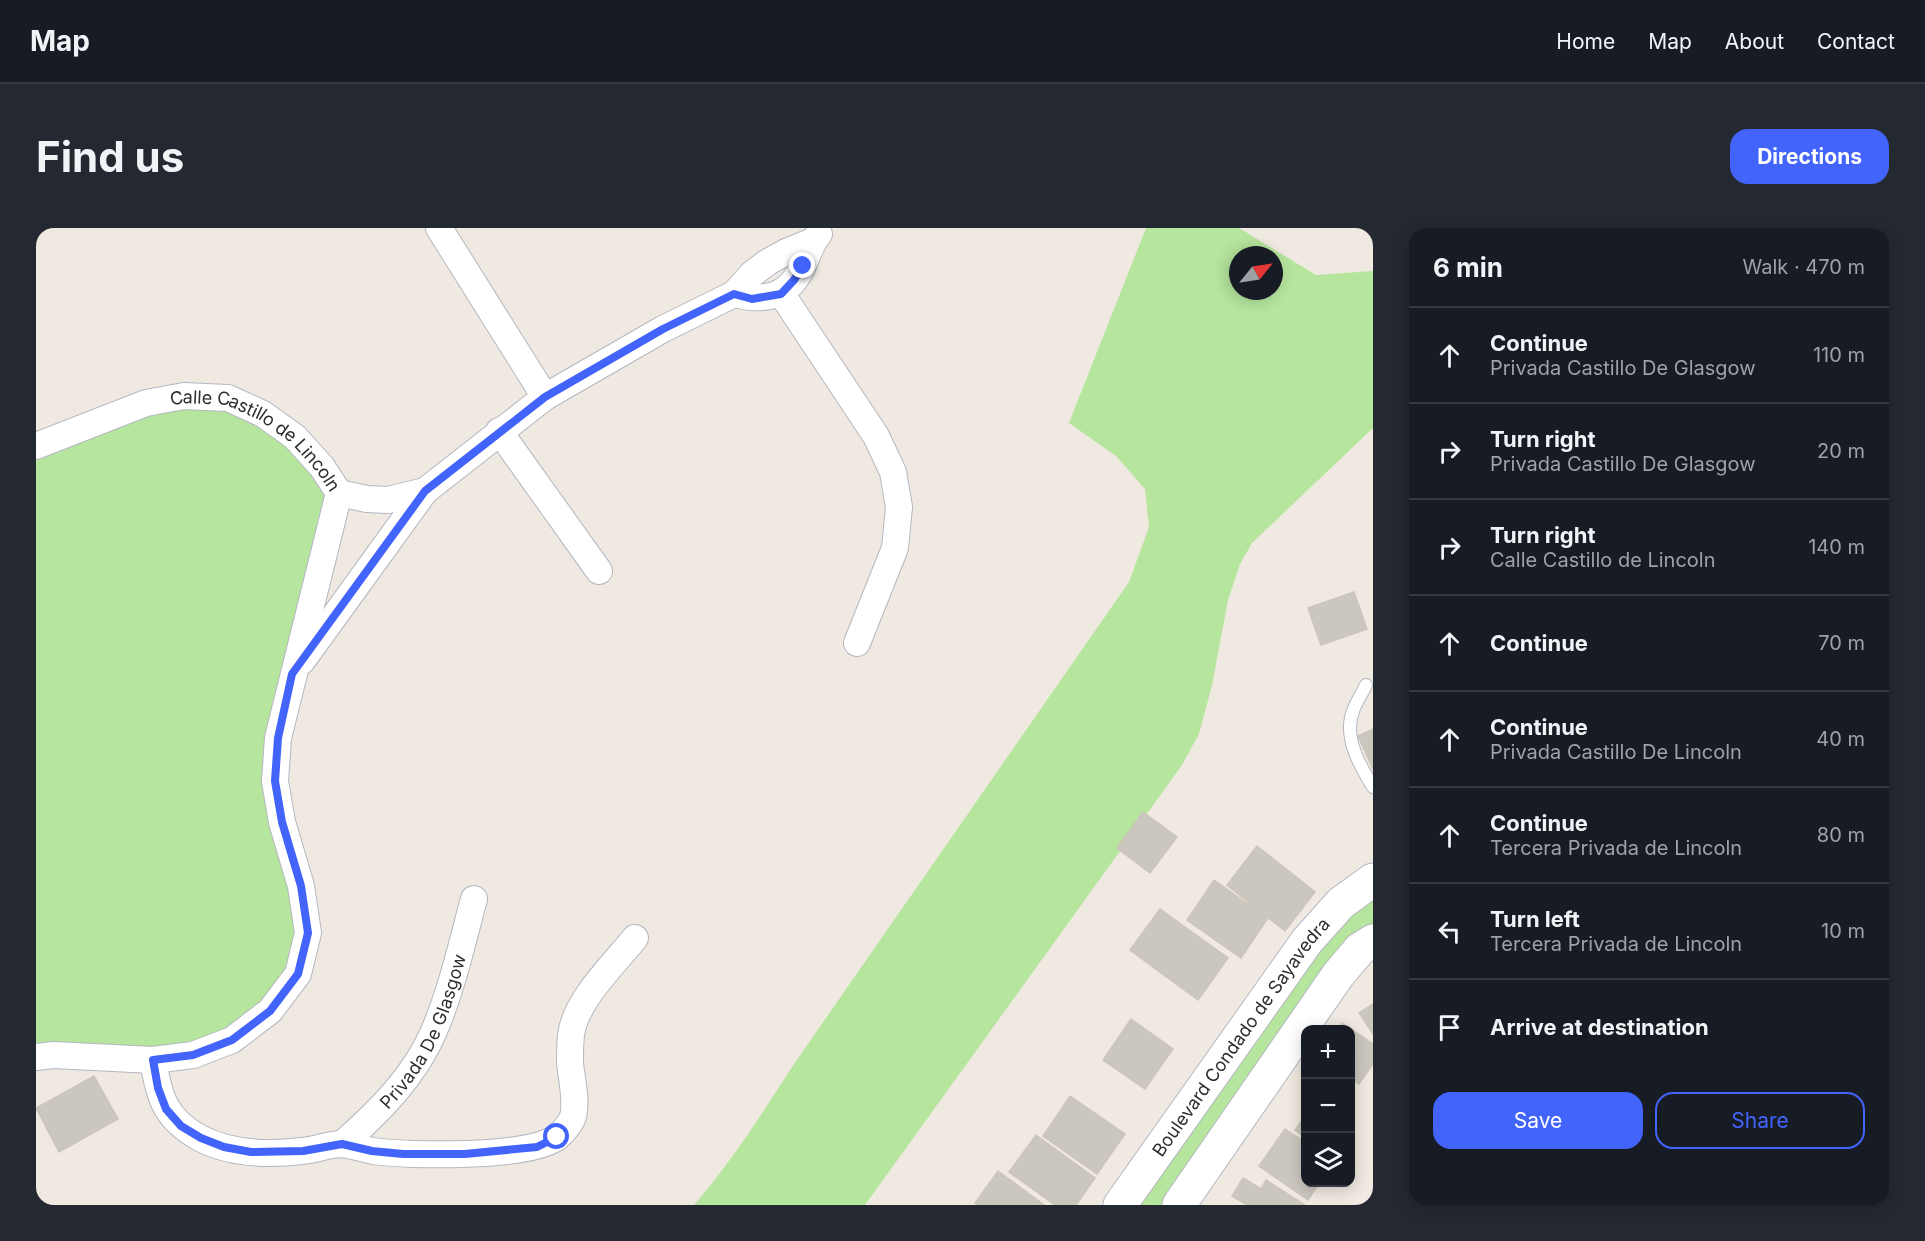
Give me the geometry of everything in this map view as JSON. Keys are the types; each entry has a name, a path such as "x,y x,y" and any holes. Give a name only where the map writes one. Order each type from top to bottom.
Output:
{"street":[{"path":"439,228 545,397"},
{"path":"734,294 752,299 781,294 803,266 819,234"},
{"path":"292,674 425,491 545,397 663,329 734,294 752,274 768,262 819,234"},
{"path":"781,294 876,436 893,472 899,507 895,548 857,643"},
{"name":"Calle Castillo de Lincoln","path":"36,446 146,403 184,396 228,398 263,414 295,438 322,467 339,494 292,674 278,738 275,781 282,822 301,886 308,933 298,974 270,1011 232,1040 193,1055 153,1060 53,1055 36,1057"},
{"path":"499,432 599,571"},
{"path":"339,494 388,500 425,491"},
{"name":"Boulevard Condado de Sayavedra","path":"1120,1205 1307,941 1341,903 1373,880"},
{"name":"Privada De Glasgow","path":"342,1144 392,1096 416,1064 433,1034 445,1002 474,899"},
{"path":"153,1060 158,1088 166,1109 181,1126 201,1138 224,1147 251,1152 303,1151 342,1144 372,1151 403,1154 465,1154 537,1147 557,1137 572,1120 574,1097 570,1062 571,1033 580,1007 635,938"},
{"path":"1179,1205 1338,975 1360,949 1373,941"}],"lane":[{"path":"1366,685 1352,712 1351,733 1355,754 1373,788"}],"green space":[{"path":"1146,228 1239,228 1268,246 1229,246 1229,300 1283,300 1283,255 1316,275 1373,271 1373,428 1252,543 1240,564 1228,600 1212,685 1199,734 1182,765 865,1205 694,1205 747,1136 794,1064 1129,582 1149,527 1145,489 1116,456 1069,423"},
{"path":"146,403 263,414 339,493 278,738 301,886 298,974 193,1055 36,1057 36,446"},
{"path":"1373,880 1373,941 1311,1025 1301,1025 1301,1039 1179,1205 1120,1205"}],"building":[{"path":"1354,592 1367,629 1321,645 1308,608"},
{"path":"1373,729 1373,769 1358,736"},
{"path":"1143,812 1177,837 1150,873 1117,848"},
{"path":"1257,846 1315,892 1285,931 1227,885"},
{"path":"1214,880 1268,918 1241,958 1187,920"},
{"path":"1160,909 1228,958 1198,1000 1130,950"},
{"path":"1373,1004 1373,1034 1359,1013"},
{"path":"1131,1019 1173,1049 1145,1089 1103,1060"},
{"path":"1355,1032 1373,1044 1373,1064 1359,1084 1355,1081"},
{"path":"94,1076 118,1119 59,1152 36,1108"},
{"path":"1070,1096 1125,1134 1097,1174 1043,1136"},
{"path":"1301,1122 1301,1134 1295,1130"},
{"path":"1285,1129 1301,1140 1301,1187 1317,1187 1308,1200 1259,1166"},
{"path":"1036,1135 1095,1178 1076,1205 1055,1205 1009,1172"},
{"path":"998,1171 1044,1205 978,1205 975,1203"},
{"path":"1243,1178 1261,1189 1266,1180 1305,1205 1247,1205 1232,1196"}],"route":[{"path":"557,1137 537,1147 465,1154 403,1154 372,1151 342,1144 276,1153 251,1152 224,1147 201,1138 181,1126 166,1109 158,1088 153,1060 193,1055 232,1040 270,1011 298,974 308,933 301,886 282,822 275,781 278,738 292,674 425,491 545,397 663,329 734,294 752,299 781,294 803,266"}]}
